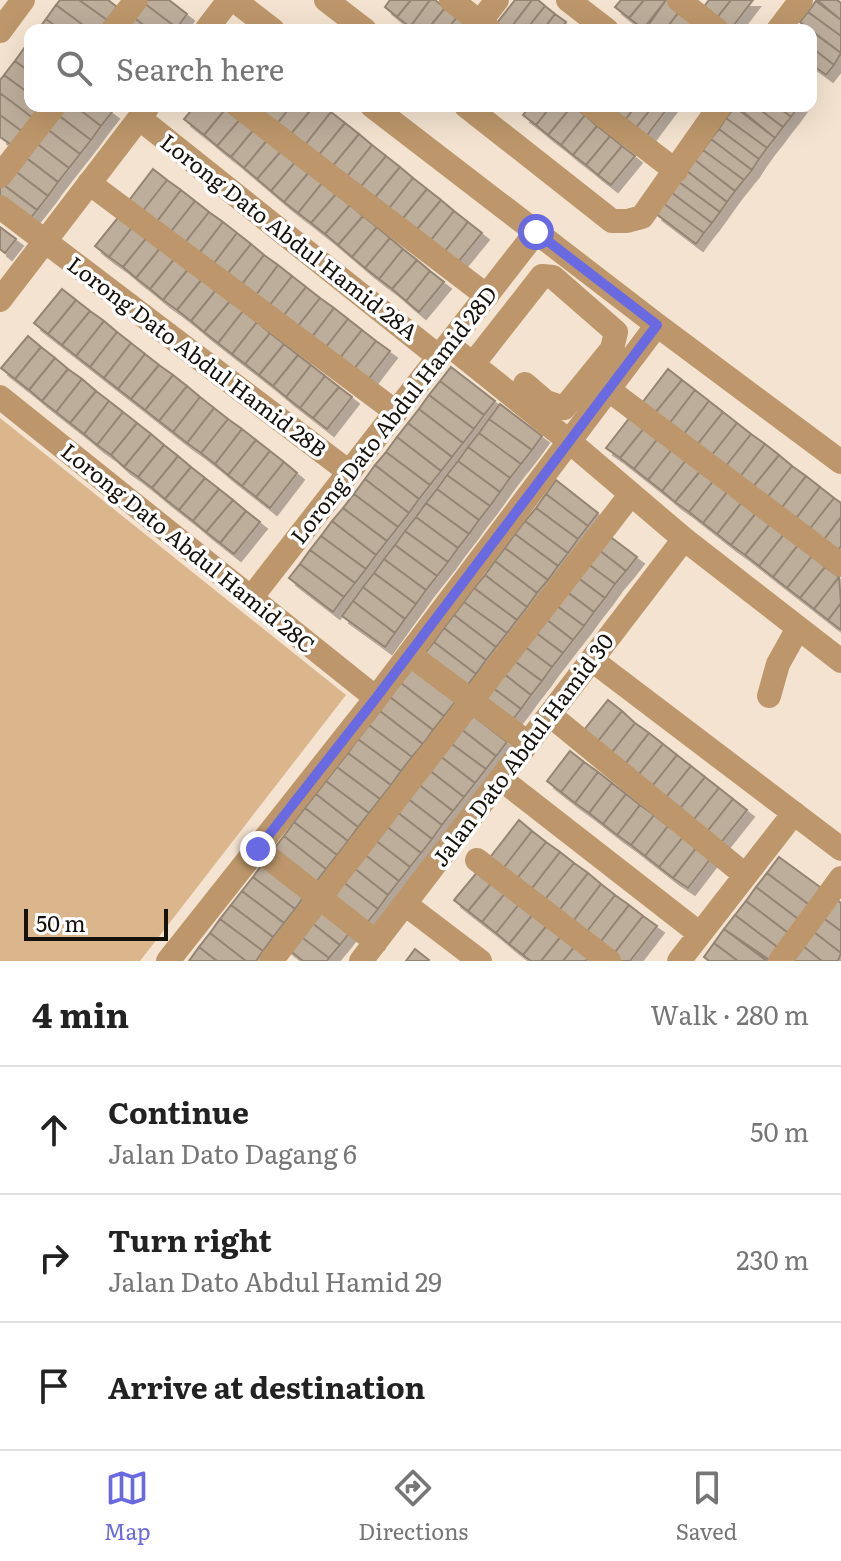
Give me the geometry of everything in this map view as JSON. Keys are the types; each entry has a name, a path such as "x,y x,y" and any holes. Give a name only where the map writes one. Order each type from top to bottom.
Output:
{"street":[{"path":"0,31 23,0"},
{"path":"118,24 136,0"},
{"path":"211,24 232,0 265,24"},
{"path":"326,0 357,24"},
{"path":"451,0 482,24"},
{"path":"486,24 497,0"},
{"path":"568,0 599,24"},
{"path":"679,0 709,24"},
{"path":"782,24 800,0"},
{"path":"0,176 49,112"},
{"path":"0,300 143,112"},
{"name":"Lorong Dato Abdul Hamid 28A","path":"143,112 444,351 478,357"},
{"path":"246,112 487,296"},
{"path":"380,112 841,462"},
{"path":"474,112 612,221 642,217 676,171 712,112"},
{"path":"599,112 676,171"},
{"path":"89,183 396,412"},
{"name":"Lorong Dato Abdul Hamid 28B","path":"0,207 349,472"},
{"name":"Lorong Dato Abdul Hamid 28D","path":"251,598 536,232"},
{"path":"542,276 553,277 616,332 612,349 564,408 546,402 478,357 542,276"},
{"path":"168,961 376,698 657,325"},
{"path":"478,357 570,442 684,539 841,661"},
{"path":"609,390 841,565"},
{"name":"Lorong Dato Abdul Hamid 28C","path":"0,397 376,698"},
{"path":"271,961 631,494"},
{"name":"Jalan Dato Abdul Hamid 30","path":"369,951 684,539"},
{"path":"769,696 778,664 798,628"},
{"path":"409,654 528,743"},
{"path":"592,660 841,849"},
{"path":"550,715 745,875"},
{"path":"501,779 700,934"},
{"path":"679,961 794,813"},
{"path":"258,849 320,897 369,951"},
{"path":"477,860 609,961"},
{"path":"780,961 841,878"},
{"path":"405,904 480,961"}],"shaded area":[{"path":"0,418 346,695 140,961 0,961"}],"building":[{"path":"60,0 79,0 107,20 104,24 82,24 56,5"},
{"path":"79,0 108,0 117,7 107,20"},
{"path":"140,0 169,0 187,14 180,24 172,24"},
{"path":"140,0 172,24 142,24 128,13"},
{"path":"390,0 411,0 397,17 385,7"},
{"path":"411,0 430,0 412,24 406,24 397,17"},
{"path":"430,0 445,8 432,24 412,24"},
{"path":"515,0 532,0 514,24 496,24"},
{"path":"532,0 538,0 545,6 531,24 514,24"},
{"path":"621,0 644,0 629,18 615,7"},
{"path":"644,0 666,0 647,24 637,24 629,18"},
{"path":"666,0 672,0 682,8 670,24 649,24"},
{"path":"709,0 731,0 716,19 703,8"},
{"path":"731,0 753,0 735,24 722,24 716,19"},
{"path":"817,0 837,0 841,3 841,20"},
{"path":"816,1 841,20 841,36 808,12"},
{"path":"56,5 82,24 53,24 46,19"},
{"path":"545,6 555,14 548,24 531,24"},
{"path":"445,8 457,17 452,24 432,24"},
{"path":"682,8 696,19 692,24 670,24"},
{"path":"808,12 841,36 841,53 817,35 817,24 800,22"},
{"path":"128,13 142,24 123,24"},
{"path":"555,14 566,22 564,24 548,24"},
{"path":"457,17 466,24 452,24"},
{"path":"817,35 841,53 834,65 817,52"},
{"path":"24,48 24,68 15,61"},
{"path":"817,52 834,65 826,75 817,68"},
{"path":"15,61 24,68 24,90 4,75"},
{"path":"4,75 24,90 24,111 0,93 0,80"},
{"path":"0,93 33,118 23,132 0,115"},
{"path":"54,112 83,112 101,126 91,140"},
{"path":"54,112 91,140 80,154 42,125"},
{"path":"83,112 112,112 101,126"},
{"path":"190,112 223,112 204,135 184,119"},
{"path":"223,112 236,112 242,117 217,146 204,135"},
{"path":"264,112 286,112 276,125"},
{"path":"286,112 309,112 290,135 276,125"},
{"path":"309,112 331,112 304,146 290,135"},
{"path":"331,112 345,123 317,157 304,146"},
{"path":"525,112 546,112 536,125 523,115"},
{"path":"546,112 567,112 548,135 536,125"},
{"path":"567,112 585,115 561,145 548,135"},
{"path":"614,112 631,112 620,126 610,118"},
{"path":"631,112 648,112 631,134 620,126"},
{"path":"648,112 664,112 642,142 631,134"},
{"path":"731,112 741,112 775,138 767,148 726,118"},
{"path":"743,112 763,112 783,127 775,138"},
{"path":"763,112 785,112 791,117 783,127"},
{"path":"0,115 23,132 13,146 0,137"},
{"path":"585,115 597,126 573,155 561,145"},
{"path":"242,117 255,128 231,157 217,146"},
{"path":"726,118 767,148 759,159 719,129"},
{"path":"345,123 359,134 331,168 317,157"},
{"path":"42,125 80,154 69,168 31,139"},
{"path":"597,126 610,136 586,165 573,155"},
{"path":"255,128 269,138 244,168 231,157"},
{"path":"719,129 759,159 752,170 711,139"},
{"path":"359,134 372,145 345,179 331,168"},
{"path":"610,136 622,146 598,175 586,165"},
{"path":"269,138 282,150 257,179 244,168"},
{"path":"31,139 69,168 58,182 20,153"},
{"path":"711,139 752,170 744,180 703,150"},
{"path":"372,145 386,156 358,190 345,179"},
{"path":"622,146 635,156 611,185 598,175"},
{"path":"282,150 296,161 271,191 257,179"},
{"path":"703,150 744,180 735,191 695,160"},
{"path":"20,153 58,182 48,196 10,167"},
{"path":"386,156 400,167 372,201 358,190"},
{"path":"695,160 735,191 727,202 687,171"},
{"path":"296,161 309,172 284,202 271,191"},
{"path":"10,167 48,196 37,210 0,182"},
{"path":"400,167 413,178 386,212 372,201"},
{"path":"153,169 167,180 141,213 127,203"},
{"path":"687,171 727,202 720,212 679,182"},
{"path":"309,172 322,183 298,213 284,202"},
{"path":"413,178 427,189 399,223 386,212"},
{"path":"167,180 181,190 155,224 141,213"},
{"path":"0,182 37,210 26,224 0,204"},
{"path":"679,182 720,212 712,223 671,192"},
{"path":"322,183 336,194 311,223 298,213"},
{"path":"427,189 441,200 413,234 399,223"},
{"path":"181,190 195,201 169,234 155,224"},
{"path":"671,192 712,223 704,233 663,203"},
{"path":"336,194 350,205 325,234 311,223"},
{"path":"441,200 454,211 427,245 413,234"},
{"path":"195,201 209,212 183,245 169,234"},
{"path":"663,203 704,233 696,244 655,213"},
{"path":"350,205 363,216 338,245 325,234"},
{"path":"454,211 468,222 441,256 427,245"},
{"path":"209,212 223,222 197,256 183,245"},
{"path":"121,214 134,225 109,257 95,246"},
{"path":"363,216 377,227 352,257 338,245"},
{"path":"223,222 237,233 211,267 197,256"},
{"path":"468,222 482,233 454,267 441,256"},
{"path":"134,225 148,236 123,267 109,257"},
{"path":"0,227 16,239 5,253 0,249"},
{"path":"377,227 390,238 365,268 352,257"},
{"path":"237,233 251,244 224,278 211,267"},
{"path":"148,236 161,247 136,278 123,267"},
{"path":"390,238 403,249 379,279 365,268"},
{"path":"251,244 264,255 239,288 224,278"},
{"path":"161,247 175,258 150,289 136,278"},
{"path":"403,249 417,260 392,289 379,279"},
{"path":"264,255 278,265 253,299 239,288"},
{"path":"175,258 189,268 163,300 150,289"},
{"path":"417,260 430,271 406,301 392,289"},
{"path":"278,265 292,276 266,310 253,299"},
{"path":"189,268 202,279 177,310 163,300"},
{"path":"430,271 444,282 419,312 406,301"},
{"path":"292,276 306,287 280,320 266,310"},
{"path":"202,279 216,290 191,321 177,310"},
{"path":"306,287 320,298 294,331 280,320"},
{"path":"62,289 76,300 48,334 34,323"},
{"path":"216,290 230,301 204,332 191,321"},
{"path":"320,298 334,308 308,342 294,331"},
{"path":"76,300 90,311 62,345 48,334"},
{"path":"230,301 243,311 218,343 204,332"},
{"path":"334,308 348,319 322,352 308,342"},
{"path":"90,311 104,321 76,356 62,345"},
{"path":"243,311 257,322 232,354 218,343"},
{"path":"348,319 362,330 336,363 322,352"},
{"path":"104,321 117,332 90,367 76,356"},
{"path":"257,322 270,333 245,364 232,354"},
{"path":"362,330 376,341 350,374 336,363"},
{"path":"117,332 131,343 104,378 90,367"},
{"path":"270,333 284,344 259,375 245,364"},
{"path":"28,336 41,347 15,379 1,368"},
{"path":"376,341 390,351 364,385 350,374"},
{"path":"131,343 145,354 118,389 104,378"},
{"path":"284,344 298,355 273,386 259,375"},
{"path":"41,347 55,358 29,390 15,379"},
{"path":"145,354 159,365 131,399 118,389"},
{"path":"298,355 311,365 286,397 273,386"},
{"path":"55,358 68,369 42,401 29,390"},
{"path":"159,365 173,375 145,410 131,399"},
{"path":"311,365 325,376 300,408 286,397"},
{"path":"451,367 495,401 484,415 440,381"},
{"path":"68,369 82,379 56,412 42,401"},
{"path":"668,369 682,380 655,413 642,403"},
{"path":"173,375 187,386 159,421 145,410"},
{"path":"325,376 339,387 313,418 300,408"},
{"path":"82,379 96,391 70,423 56,412"},
{"path":"682,380 695,390 669,424 655,413"},
{"path":"440,381 484,415 474,429 429,395"},
{"path":"187,386 200,397 173,432 159,421"},
{"path":"339,387 352,397 327,429 313,418"},
{"path":"695,390 709,401 683,435 669,424"},
{"path":"96,391 109,401 84,434 70,423"},
{"path":"429,395 474,429 463,443 419,409"},
{"path":"200,397 214,408 187,443 173,432"},
{"path":"109,401 123,412 97,445 84,434"},
{"path":"709,401 723,412 697,445 683,435"},
{"path":"500,404 542,436 532,450 489,419"},
{"path":"214,408 228,419 201,453 187,443"},
{"path":"419,409 463,443 452,457 408,423"},
{"path":"123,412 137,423 111,455 97,445"},
{"path":"723,412 737,423 711,456 697,445"},
{"path":"631,416 645,427 620,458 606,448"},
{"path":"228,419 242,429 215,464 201,453"},
{"path":"489,419 532,450 521,464 479,433"},
{"path":"137,423 151,434 124,467 111,455"},
{"path":"408,423 452,457 441,471 397,437"},
{"path":"737,423 751,434 725,467 711,456"},
{"path":"645,427 659,437 634,469 620,458"},
{"path":"242,429 256,440 228,475 215,464"},
{"path":"479,433 521,464 510,478 468,447"},
{"path":"151,434 164,445 138,477 124,467"},
{"path":"751,434 765,444 739,478 725,467"},
{"path":"397,437 441,471 430,485 386,452"},
{"path":"659,437 673,448 648,480 634,469"},
{"path":"256,440 270,451 242,486 228,475"},
{"path":"765,444 779,455 752,488 739,478"},
{"path":"164,445 178,456 152,488 138,477"},
{"path":"468,447 510,478 500,492 458,461"},
{"path":"673,448 687,459 662,491 648,480"},
{"path":"270,451 284,462 256,497 242,486"},
{"path":"386,452 430,485 419,499 375,465"},
{"path":"779,455 792,466 766,499 752,488"},
{"path":"178,456 191,467 165,499 152,488"},
{"path":"687,459 701,470 675,502 662,491"},
{"path":"458,461 500,492 490,506 447,475"},
{"path":"284,462 297,473 270,508 256,497"},
{"path":"375,465 419,499 409,513 365,479"},
{"path":"792,466 806,476 780,510 766,499"},
{"path":"191,467 205,478 179,510 165,499"},
{"path":"701,470 714,480 689,512 675,502"},
{"path":"447,475 490,506 479,520 437,489"},
{"path":"806,476 820,487 794,521 780,510"},
{"path":"205,478 219,489 193,521 179,510"},
{"path":"365,479 409,513 398,527 354,494"},
{"path":"556,480 598,513 588,526 546,494"},
{"path":"714,480 728,491 703,523 689,512"},
{"path":"820,487 834,498 808,531 794,521"},
{"path":"219,489 233,500 206,532 193,521"},
{"path":"437,489 479,520 469,534 426,503"},
{"path":"728,491 742,502 717,534 703,523"},
{"path":"354,494 398,527 387,541 343,508"},
{"path":"546,494 588,526 578,539 536,508"},
{"path":"834,498 841,503 841,517 822,542 808,531"},
{"path":"233,500 246,511 220,543 206,532"},
{"path":"742,502 756,513 731,545 717,534"},
{"path":"426,503 469,534 458,548 416,517"},
{"path":"343,508 387,541 376,555 332,521"},
{"path":"536,508 578,539 568,553 525,521"},
{"path":"246,511 260,522 234,554 220,543"},
{"path":"756,513 770,524 745,555 731,545"},
{"path":"416,517 458,548 448,562 405,531"},
{"path":"841,517 841,546 836,553 822,542"},
{"path":"332,521 376,555 366,569 321,536"},
{"path":"525,521 568,553 558,566 515,534"},
{"path":"770,524 784,534 759,566 745,555"},
{"path":"405,531 448,562 437,576 395,545"},
{"path":"604,532 637,557 626,571 594,546"},
{"path":"515,534 558,566 548,580 505,548"},
{"path":"784,534 798,545 773,577 759,566"},
{"path":"321,536 366,569 355,583 310,550"},
{"path":"395,545 437,576 426,590 384,559"},
{"path":"798,545 812,556 787,588 773,577"},
{"path":"594,546 626,571 615,584 583,560"},
{"path":"505,548 548,580 537,593 495,561"},
{"path":"310,550 355,583 344,597 300,564"},
{"path":"812,556 825,567 800,598 787,588"},
{"path":"384,559 426,590 416,604 374,573"},
{"path":"583,560 615,584 605,598 573,574"},
{"path":"495,561 537,593 527,607 485,575"},
{"path":"300,564 344,597 333,612 289,578"},
{"path":"825,567 839,577 814,609 800,598"},
{"path":"374,573 416,604 405,619 363,587"},
{"path":"573,574 605,598 594,612 562,588"},
{"path":"485,575 527,607 517,620 474,588"},
{"path":"839,577 841,603 828,620 814,609"},
{"path":"363,587 405,619 395,633 353,601"},
{"path":"474,588 517,620 507,633 464,602"},
{"path":"562,588 594,612 584,626 552,602"},
{"path":"353,601 395,633 385,647 342,616"},
{"path":"464,602 507,633 496,647 454,615"},
{"path":"552,602 584,626 573,640 541,615"},
{"path":"841,603 841,630 828,620"},
{"path":"454,615 496,647 486,660 444,628"},
{"path":"541,615 573,640 563,653 531,629"},
{"path":"444,628 486,660 476,674 434,642"},
{"path":"531,629 563,653 552,667 520,643"},
{"path":"434,642 476,674 466,687 423,655"},
{"path":"520,643 552,667 542,681 509,657"},
{"path":"509,657 542,681 531,695 499,670"},
{"path":"412,669 455,702 444,716 401,683"},
{"path":"499,670 531,695 521,709 488,684"},
{"path":"401,683 444,716 433,730 390,697"},
{"path":"488,684 521,709 510,723 478,698"},
{"path":"390,697 433,730 423,744 380,711"},
{"path":"608,700 622,711 594,746 580,735"},
{"path":"380,711 423,744 412,757 369,725"},
{"path":"467,711 507,742 496,756 456,725"},
{"path":"622,711 635,723 608,757 594,746"},
{"path":"635,723 649,733 622,768 608,757"},
{"path":"369,725 412,757 401,771 358,739"},
{"path":"456,725 496,756 486,769 445,739"},
{"path":"649,733 663,744 635,779 622,768"},
{"path":"358,739 401,771 391,785 348,753"},
{"path":"445,739 486,769 475,783 435,752"},
{"path":"663,744 677,755 649,790 635,779"},
{"path":"570,751 584,762 561,792 547,781"},
{"path":"435,752 475,783 464,797 424,766"},
{"path":"348,753 391,785 380,799 337,767"},
{"path":"677,755 691,766 663,801 649,790"},
{"path":"584,762 598,772 575,803 561,792"},
{"path":"424,766 464,797 453,811 413,780"},
{"path":"691,766 705,777 677,812 663,801"},
{"path":"337,767 380,799 369,813 326,781"},
{"path":"598,772 612,783 589,813 575,803"},
{"path":"705,777 719,788 691,823 677,812"},
{"path":"413,780 453,811 442,825 402,794"},
{"path":"326,781 369,813 358,827 316,794"},
{"path":"612,783 626,794 603,824 589,813"},
{"path":"719,788 733,799 705,834 691,823"},
{"path":"316,794 358,827 348,841 305,808"},
{"path":"402,794 442,825 432,839 392,808"},
{"path":"626,794 640,805 617,835 603,824"},
{"path":"733,799 747,810 719,845 705,834"},
{"path":"640,805 654,815 631,845 617,835"},
{"path":"305,808 348,841 337,855 294,822"},
{"path":"392,808 432,839 421,853 381,822"},
{"path":"654,815 668,826 645,856 631,845"},
{"path":"519,820 532,831 502,870 488,860"},
{"path":"294,822 337,855 326,869 284,836"},
{"path":"381,822 421,853 410,867 370,836"},
{"path":"668,826 683,837 659,867 645,856"},
{"path":"532,831 546,842 515,881 502,870"},
{"path":"284,836 326,869 316,882 273,850"},
{"path":"370,836 410,867 399,881 359,850"},
{"path":"683,837 697,847 673,878 659,867"},
{"path":"546,842 560,852 529,892 515,881"},
{"path":"697,847 711,858 688,888 673,878"},
{"path":"359,850 399,881 388,895 349,864"},
{"path":"560,852 574,863 543,902 529,892"},
{"path":"779,857 824,890 812,907 767,873"},
{"path":"263,863 305,895 295,909 253,877"},
{"path":"574,863 588,873 557,913 543,902"},
{"path":"349,864 388,895 378,909 338,878"},
{"path":"479,870 493,881 468,911 454,900"},
{"path":"588,873 601,884 571,924 557,913"},
{"path":"767,873 812,907 801,921 756,887"},
{"path":"253,877 295,909 284,923 242,891"},
{"path":"338,878 378,909 367,923 327,892"},
{"path":"493,881 506,892 482,922 468,911"},
{"path":"601,884 615,895 585,934 571,924"},
{"path":"756,887 801,921 791,935 746,901"},
{"path":"242,891 284,923 273,937 231,905"},
{"path":"506,892 520,903 496,933 482,922"},
{"path":"615,895 629,905 598,945 585,934"},
{"path":"833,897 841,903 841,931 819,915"},
{"path":"746,901 791,935 780,949 735,915"},
{"path":"520,903 534,913 509,944 496,933"},
{"path":"231,905 273,937 263,951 220,919"},
{"path":"316,905 351,931 340,945 306,918"},
{"path":"629,905 643,916 612,956 598,945"},
{"path":"534,913 548,924 523,955 509,944"},
{"path":"735,915 780,949 771,961 724,929"},
{"path":"819,915 841,931 841,953 809,928"},
{"path":"643,916 657,926 630,961 619,961 612,956"},
{"path":"306,918 340,945 329,958 295,932"},
{"path":"220,919 263,951 256,961 246,961 210,933"},
{"path":"548,924 562,935 541,961 531,961 523,955"},
{"path":"809,928 841,953 838,961 822,961 798,942"},
{"path":"724,929 767,961 738,961 714,943"},
{"path":"295,932 329,958 327,961 303,961 284,946"},
{"path":"210,933 246,961 217,961 199,947"},
{"path":"562,935 575,946 563,961 541,961"},
{"path":"798,942 822,961 794,961"},
{"path":"714,943 738,961 709,961 704,957"},
{"path":"575,946 589,957 586,961 563,961"},
{"path":"199,947 217,961 189,961"},
{"path":"415,949 429,960 406,961"}],"route":[{"path":"258,849 376,698 657,325 536,232"}]}
